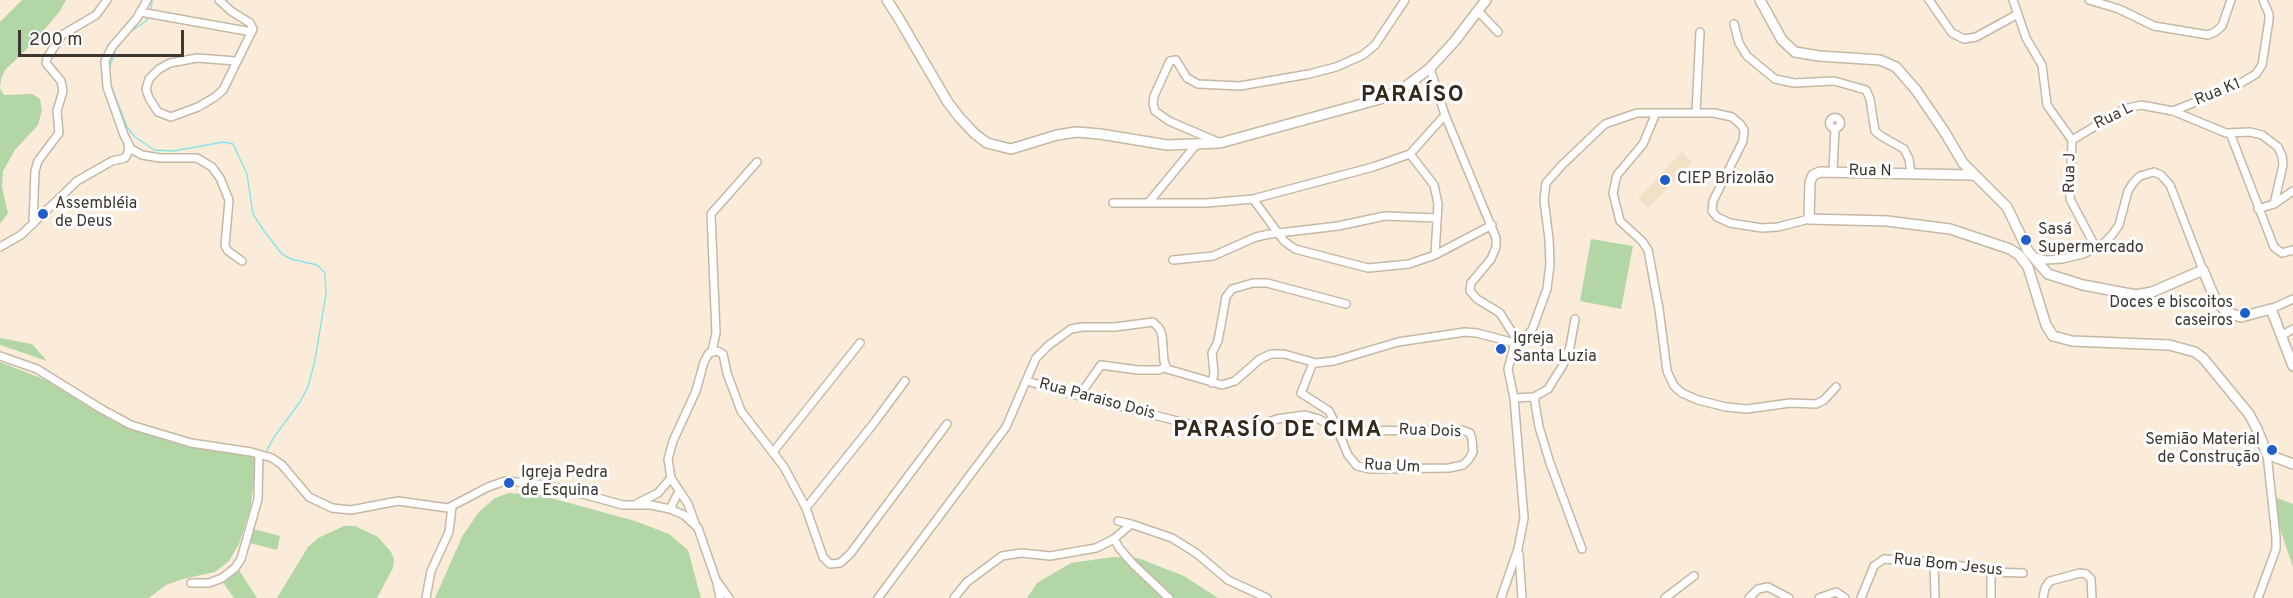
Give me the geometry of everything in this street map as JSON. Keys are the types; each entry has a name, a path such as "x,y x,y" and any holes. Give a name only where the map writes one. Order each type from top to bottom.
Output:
{"street":[{"path":"33,224 35,171 43,154 59,133 57,111 63,91 61,81 47,65 46,60 62,35 96,15 107,0"},
{"path":"123,160 129,152 128,144 107,87 105,61 112,47 147,0"},
{"path":"219,0 250,23 252,32 220,94 189,111 168,117 158,112 149,98 146,89 149,79 159,69 170,63 198,58 236,61"},
{"path":"886,0 954,111 975,134 993,146 1005,149 1017,148 1058,135 1085,132 1149,143 1196,145 1220,143 1380,99 1401,90 1430,68 1486,0"},
{"path":"1220,143 1169,121 1155,111 1154,96 1170,61 1176,60 1187,78 1198,84 1240,86 1309,74 1342,65 1370,49 1405,0"},
{"path":"1760,0 1782,40 1795,52 1880,60 1896,67 1916,90 1944,130 1958,158 2002,201 2018,231 2030,264 2050,334 2056,338 2072,341 2184,347 2199,354 2249,414 2267,454 2276,537 2276,549 2258,598"},
{"path":"1929,0 1952,33 1964,39 1976,37 2018,14"},
{"name":"Rua J","path":"2013,0 2029,44 2042,65 2046,105 2072,140 2070,199 2096,248"},
{"path":"2089,0 2119,9 2154,27 2208,35 2222,26 2231,0"},
{"name":"Rua K1","path":"2173,111 2245,82 2259,70 2266,47 2269,20 2267,6 2263,0"},
{"path":"1478,11 1497,33"},
{"path":"140,12 252,32"},
{"path":"1734,24 1739,43 1747,56 1775,79 1794,83 1834,81 1866,90 1875,130 1904,149 1909,159 1911,173"},
{"path":"1696,113 1700,32"},
{"path":"1430,68 1445,115 1496,238 1494,252 1486,268 1470,283 1470,291 1477,300 1500,313 1516,343 1508,369 1514,398 1524,518 1518,549 1501,598"},
{"name":"Rua L","path":"2072,140 2130,107 2141,105 2173,111 2228,133"},
{"path":"878,598 1006,428 1034,361 1059,337 1078,327 1115,327 1153,322 1162,335 1166,367 1172,371 1222,385 1243,375 1260,359 1271,354 1284,354 1313,363 1334,361 1398,342 1443,334 1472,333 1516,343 1527,337 1532,330 1547,289 1550,264 1544,200 1546,183 1605,124 1637,113 1726,115 1744,130 1743,141 1715,194 1712,207 1717,217 1730,223 1762,228 1778,227 1809,219 1887,221 1950,229 2006,247 2030,264 2044,266 2096,248 2109,239 2119,225 2128,191 2133,183 2140,176 2154,172 2161,175 2170,185 2202,270 2216,301 2227,312 2241,316 2271,309 2293,299"},
{"path":"1656,113 1643,144 1617,175 1613,193 1615,209 1620,221 1642,241 1648,250 1659,309 1666,370 1674,386 1682,393 1698,400 1746,409 1790,403 1816,404 1824,400 1836,387"},
{"path":"1113,202 1207,203 1253,199 1410,154 1445,115"},
{"path":"1833,171 1835,128"},
{"path":"2274,204 2283,165 2281,152 2273,141 2262,135 2250,132 2228,133 2277,250 2282,253 2293,250"},
{"path":"128,144 142,155 160,158 196,158 212,167 220,178 229,200 226,249 242,261"},
{"path":"1149,202 1196,145"},
{"path":"1410,154 1436,189 1438,204 1435,255"},
{"path":"0,248 21,235 77,181 112,161 142,155"},
{"path":"1946,175 1957,168 1958,158"},
{"path":"720,598 700,533 693,515 671,478 668,459 670,448 696,391 705,358 712,351 716,333 711,214 757,162"},
{"name":"Rua N","path":"1809,219 1809,186 1811,177 1817,173 1833,171 1973,175"},
{"path":"2258,209 2274,204 2293,191"},
{"path":"1253,199 1284,241 1295,249 1368,268 1409,264 1435,255 1492,225"},
{"path":"1173,260 1213,256 1256,237 1278,233 1338,226 1385,216 1436,218"},
{"path":"2006,247 2014,244 2018,231"},
{"path":"2044,266 2052,276 2083,285 2136,295 2152,292 2202,270"},
{"path":"1212,383 1214,373 1212,354 1218,341 1226,297 1232,289 1253,283 1267,283 1346,304"},
{"path":"2271,309 2293,366"},
{"path":"1514,398 1534,398 1545,392 1558,375 1567,355 1575,319"},
{"path":"2281,336 2293,329"},
{"path":"773,452 860,343"},
{"path":"712,351 723,354 727,373 741,411 784,467 806,508 823,557 830,564 840,563 858,543 947,424"},
{"path":"0,356 43,372 102,411 131,425 191,443 259,454 278,461 306,494 327,507 345,510 398,501 442,508 452,507 488,487 505,482 538,484 583,493 617,504 670,509 684,515 696,526"},
{"name":"Rua Um","path":"1313,363 1301,393 1327,409 1351,460 1366,469 1453,468 1467,461 1473,448"},
{"path":"1079,396 1101,365 1138,370 1159,370 1166,367"},
{"path":"806,508 905,381"},
{"name":"Rua Paraiso Dois","path":"1027,381 1219,433 1233,432 1269,421 1305,415 1319,419 1338,431"},
{"path":"1534,398 1539,427 1550,464 1582,549"},
{"name":"Rua Dois","path":"1338,431 1462,430 1471,435 1473,448"},
{"path":"191,583 209,583 222,578 235,568 241,559 258,499 259,454"},
{"path":"2267,454 2293,464"},
{"path":"633,505 658,493 671,478"},
{"path":"670,509 679,491"},
{"path":"656,506 658,493"},
{"path":"426,598 431,571 449,532 452,507"},
{"path":"1118,521 1177,541 1196,553 1228,580 1267,598"},
{"path":"954,598 968,582 993,561 1006,555 1021,553 1056,556 1096,548 1114,539 1131,524"},
{"path":"1114,539 1133,564 1169,598"},
{"path":"1518,549 1522,598"},
{"name":"Rua Bom Jesus","path":"1861,598 1874,566 1880,561 1901,559 1991,572 2023,573"},
{"path":"1934,562 1935,598"},
{"path":"1991,572 1991,598"},
{"path":"2043,598 2046,585 2053,579 2080,573 2086,574 2091,579 2092,598"},
{"path":"1665,598 1694,576"},
{"path":"716,580 729,598"},
{"path":"1749,598 1758,589 1768,587 1790,598"},
{"path":"1819,598 1836,592 1845,598"}],"shaded area":[{"name":"CIEP Brizolão","path":"1682,152 1692,162 1648,208 1638,198"}],"green space":[{"path":"22,0 66,0 60,11 33,43 5,70 0,88 0,22"},
{"path":"0,88 4,95 32,94 40,99 42,110 38,125 15,150 3,171 2,187 8,213 0,224"},
{"path":"1591,239 1633,246 1621,309 1580,301"},
{"path":"0,338 32,344 47,361 0,345"},
{"path":"0,362 51,382 123,426 191,447 254,457 255,474 250,510 239,544 229,561 215,572 166,585 149,598 0,598"},
{"path":"509,493 540,495 635,521 669,534 688,550 701,598 435,598 463,535 479,512 495,498"},
{"path":"2272,496 2293,504 2293,567 2279,526"},
{"path":"344,526 355,526 378,537 391,552 394,559 393,568 377,598 277,598 308,547 318,538"},
{"path":"254,529 280,536 277,550 250,543"},
{"path":"1113,557 1138,558 1184,576 1218,598 1027,598 1037,583 1071,563"},
{"path":"239,570 257,598 234,598 222,581"}],"waterway":[{"path":"151,11 152,0"},
{"path":"126,35 146,21 149,15"},
{"path":"109,69 117,46"},
{"path":"110,83 127,127 135,137 154,150 173,151 224,142 233,144 247,174 253,214 264,231 282,254 291,259 317,265 325,273 326,294 308,387 265,454"}],"place":[{"name":"CIEP Brizolão","path":"1665,180"},
{"name":"Assembléia de Deus","path":"43,214"},
{"name":"Sasá Supermercado","path":"2026,240"},
{"name":"Doces e biscoitos caseiros","path":"2245,313"},
{"name":"Igreja Santa Luzia","path":"1501,349"},
{"name":"Semião Material de Construção","path":"2272,450"},
{"name":"Igreja Pedra de Esquina","path":"509,483"}],"district":[{"name":"PARAÍSO","path":"1413,97"},
{"name":"PARASÍO DE CIMA","path":"1278,432"}]}
